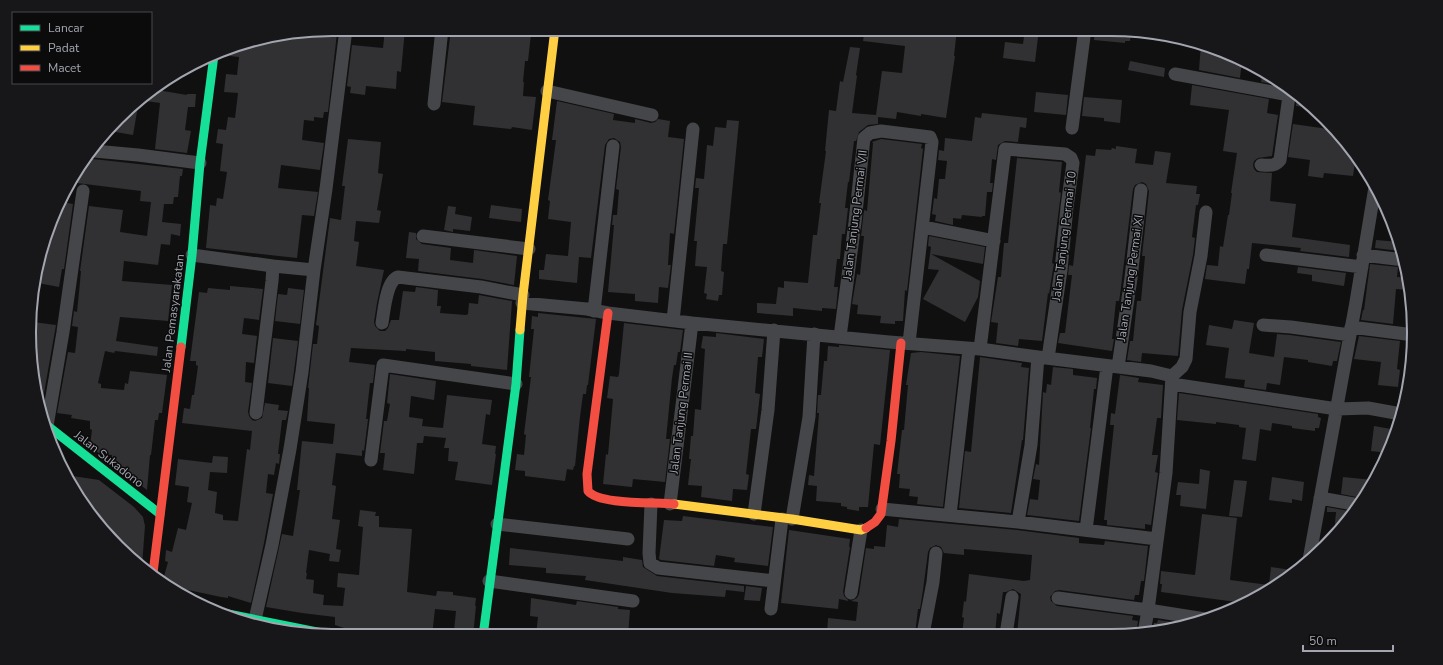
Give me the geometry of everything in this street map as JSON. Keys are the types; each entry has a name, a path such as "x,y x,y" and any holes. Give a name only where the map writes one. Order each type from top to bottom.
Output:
{"street":[{"path":"255,619 272,545 302,372 345,36"},
{"path":"434,104 441,36"},
{"path":"484,629 516,384 522,299 554,36"},
{"path":"1072,128 1083,36"},
{"name":"Jalan Pemasyarakatan","path":"153,569 192,255 200,163 213,62"},
{"path":"1175,74 1282,91"},
{"path":"547,90 652,115"},
{"path":"1261,164 1273,165 1280,160 1289,96"},
{"path":"673,320 694,130"},
{"name":"Jalan Tanjung Permai VII","path":"840,336 864,138 866,135 881,131 930,137 932,147 923,227"},
{"path":"594,311 613,146"},
{"name":"Jalan Tanjung Permai 10","path":"994,241 1005,149 1065,154 1071,158 1073,163 1061,270 1043,357 1018,522"},
{"path":"98,151 200,163"},
{"name":"Jalan Tanjung Permai XI","path":"1086,530 1112,366 1131,278 1142,190"},
{"path":"47,413 63,332 83,192"},
{"path":"1311,551 1337,409 1373,196"},
{"path":"1145,626 1166,473 1172,380 1186,360 1190,312 1201,256 1206,212"},
{"path":"608,313 587,474 587,488 590,494 599,498 651,504 670,504 754,514 861,530 872,526 877,521 882,510 891,441 896,384 905,343 923,227 994,241 974,349 950,515"},
{"path":"423,236 529,249"},
{"path":"192,255 314,270"},
{"path":"1266,255 1363,261 1398,260"},
{"path":"256,413 273,266"},
{"path":"382,323 388,288 391,281 398,277 481,287 522,299 608,313 692,323 974,349 1150,370 1172,380 1337,409 1368,408 1396,413"},
{"name":"Jalan Tanjung Permai II","path":"670,504 692,323"},
{"path":"1263,326 1407,335"},
{"path":"754,514 768,410 774,330"},
{"path":"771,609 774,581 809,417 814,334"},
{"path":"371,460 383,365 516,384"},
{"name":"Jalan Sukadono","path":"53,431 160,514"},
{"path":"1320,498 1352,504"},
{"path":"651,504 649,553 650,563 653,566 658,568 774,581"},
{"path":"882,510 1018,522 1157,539"},
{"path":"497,524 628,539"},
{"path":"851,593 861,530"},
{"path":"924,629 936,553"},
{"path":"490,581 633,600"},
{"path":"1007,629 1012,597"},
{"path":"1058,598 1193,617"}],"building":[{"path":"337,36 328,112 324,112 323,118 314,117 314,121 304,120 302,140 324,143 320,170 281,165 278,188 318,192 314,216 302,215 297,258 206,248 210,205 216,206 217,198 223,199 227,172 220,171 223,144 216,143 218,129 226,130 228,117 235,118 238,93 224,92 226,74 237,75 239,57 230,56 237,52 256,46 275,42 313,37"},
{"path":"384,36 404,36 401,72 397,71 396,89 366,86 365,95 350,93 351,87 347,86 352,45 383,48"},
{"path":"450,36 531,36 528,61 525,61 523,96 536,97 532,130 512,127 511,129 473,125 475,106 442,102"},
{"path":"864,36 956,36 955,56 946,118 897,112 896,119 878,117 878,124 868,125 859,132 856,141 854,141 848,182 845,208 848,208 845,234 842,234 840,259 837,259 834,287 838,287 836,309 822,308 822,311 793,308 793,316 757,313 757,303 776,304 778,287 784,288 784,281 808,283 813,235 817,235 821,203 819,203 826,151 829,110 836,111 840,81 843,82 850,47 860,48 852,113 876,115 882,71 902,73 905,46 863,41"},
{"path":"1024,36 1038,36 1035,62 1003,58 1005,42 1023,44"},
{"path":"1094,36 1130,37 1130,41 1125,41 1125,43 1094,40"},
{"path":"1201,50 1241,67 1240,78 1199,70"},
{"path":"1130,61 1165,68 1164,77 1128,70"},
{"path":"1262,78 1272,84 1261,82"},
{"path":"1192,85 1269,99 1267,113 1278,115 1272,156 1258,158 1254,161 1253,165 1257,172 1272,173 1270,201 1296,204 1292,237 1350,245 1349,257 1300,251 1301,248 1252,243 1249,269 1247,269 1245,284 1205,279 1207,265 1218,266 1220,246 1223,247 1229,215 1237,153 1223,151 1229,110 1190,105"},
{"path":"163,89 163,91 187,95 196,94 195,107 188,107 185,130 191,131 187,153 155,149 160,103 147,101"},
{"path":"1036,92 1068,95 1066,115 1034,112"},
{"path":"1084,97 1122,100 1120,123 1104,121 1104,118 1082,116"},
{"path":"557,101 614,114 613,120 635,123 635,119 651,123 658,119 670,121 668,137 684,139 674,234 670,233 668,265 671,265 668,288 659,287 658,303 635,301 635,294 608,292 614,225 612,225 613,215 617,215 619,190 616,189 621,147 620,142 614,138 609,139 605,145 591,258 579,257 577,283 539,279 539,270 544,270 546,254 568,256 571,222 548,219 550,201 548,200 556,140 552,140"},
{"path":"1296,102 1302,107 1296,106"},
{"path":"137,110 133,135 115,132"},
{"path":"982,113 1027,118 1026,128 1020,127 1018,142 1005,141 998,145 996,160 992,159 990,183 993,183 992,192 987,192 985,216 962,215 961,219 953,218 953,225 935,221 936,215 932,214 934,198 937,199 939,179 945,179 947,161 938,160 939,150 944,151 945,138 972,141 975,117 981,118"},
{"path":"727,120 739,121 727,244 723,244 721,271 724,272 722,295 719,295 718,301 706,299 707,294 704,293 707,267 695,266 697,241 694,241 699,188 695,188 696,178 704,179 707,145 713,146 715,127 726,128"},
{"path":"1293,124 1325,129 1346,152 1355,165 1353,176 1324,173 1323,178 1308,176 1310,160 1288,157"},
{"path":"348,139 381,142 378,173 383,174 377,210 381,211 379,223 356,221 354,241 359,242 356,266 384,270 377,303 374,322 375,326 380,331 385,331 391,320 399,320 403,291 415,292 416,287 438,290 437,306 441,306 440,313 466,315 468,314 469,303 478,304 479,295 512,301 507,370 471,366 471,364 435,361 435,352 406,349 406,351 351,348 349,362 375,365 373,383 370,383 364,451 362,450 362,456 336,453 332,485 336,486 332,519 340,520 336,549 341,550 339,562 329,561 330,554 309,550 306,579 314,580 313,593 324,595 323,605 343,606 345,588 337,587 338,573 359,575 363,527 358,526 360,510 376,512 375,516 379,516 379,527 412,529 407,592 436,596 437,591 453,592 453,595 476,598 474,629 454,629 456,611 435,609 433,629 344,629 335,625 335,617 266,607 282,534 293,536 300,490 297,490 302,441 333,444 335,424 307,421 308,388 313,344 317,344 319,326 316,325 330,218 341,220 345,186 342,186"},
{"path":"881,139 922,144 921,148 923,149 907,291 905,290 903,321 895,321 895,324 880,323 881,316 857,314 858,305 852,304 857,274 860,275 864,236 861,236 864,210 867,211 872,142"},
{"path":"1116,146 1137,149 1135,163 1153,165 1155,151 1171,153 1166,183 1197,186 1196,194 1200,194 1198,205 1196,205 1192,237 1195,238 1193,255 1182,310 1178,356 1142,353 1141,362 1127,360 1130,341 1133,341 1137,301 1141,301 1145,256 1142,256 1149,191 1146,184 1142,182 1135,185 1133,189 1120,295 1119,301 1116,301 1112,351 1058,343 1060,333 1065,333 1072,275 1068,275 1069,265 1073,266 1086,155 1095,156 1096,149 1111,150 1112,148 1116,149"},
{"path":"1017,158 1062,162 1059,192 1061,193 1052,263 1054,264 1049,294 1048,293 1042,341 1019,339 1018,346 996,343 998,323 991,322 998,277 1001,277 1004,243 1008,243"},
{"path":"92,159 183,169 182,176 180,176 178,197 174,197 173,204 164,204 162,222 181,224 180,236 171,234 170,245 161,244 158,265 124,261 122,281 172,285 168,321 120,317 116,341 158,347 157,356 105,351 98,383 101,384 101,388 124,390 125,383 128,384 130,371 167,375 162,413 159,413 158,420 155,420 147,490 111,462 112,455 100,454 90,446 92,430 90,429 90,421 71,418 72,415 57,413 68,352 75,353 78,327 72,326 74,311 77,312 80,271 89,206 123,210 120,232 147,236 151,202 140,201 141,191 77,183"},
{"path":"66,203 73,204 64,269 62,269 59,287 41,284 46,256 52,237"},
{"path":"491,205 522,209 521,222 489,218"},
{"path":"448,206 456,207 455,214 472,217 470,231 453,229 453,232 444,230"},
{"path":"409,232 416,233 416,239 422,244 451,248 450,260 473,263 474,250 517,256 514,285 482,279 418,271 419,259 406,258"},
{"path":"929,236 985,247 983,264 931,254 980,281 978,297 965,322 923,299 939,270 928,269 931,247 928,246"},
{"path":"1376,240 1392,241 1395,250 1375,248"},
{"path":"1370,264 1398,267 1397,277 1401,277 1403,290 1396,289 1393,324 1361,320 1364,310"},
{"path":"1298,267 1346,273 1344,286 1312,281 1312,275 1297,273"},
{"path":"230,286 263,289 259,320 244,318 242,334 257,336 254,363 246,362 245,382 252,383 248,412 249,416 255,421 262,418 265,403 279,405 278,410 288,411 286,420 282,420 278,454 280,454 279,464 276,463 274,475 268,474 266,493 273,494 251,603 228,596 228,598 221,597 184,589 164,576 168,562 165,561 166,550 172,552 178,528 186,530 192,503 187,502 189,487 175,485 178,459 212,463 213,456 228,457 227,473 210,472 208,490 217,492 215,513 223,515 223,520 238,521 247,449 250,450 252,431 182,423 184,408 190,409 192,395 194,395 198,366 196,365 196,361 190,361 199,292 207,293 208,288 230,290"},
{"path":"288,288 304,290 300,324 275,321 278,294 287,295"},
{"path":"538,313 596,319 588,385 586,394 583,394 575,466 573,470 567,469 565,481 525,476 525,471 515,470 517,454 524,455 526,435 524,434 531,377 529,377 534,329 531,329 532,316 538,317"},
{"path":"1234,320 1254,323 1249,353 1274,357 1277,334 1290,335 1341,342 1337,361 1333,361 1332,366 1308,362 1308,360 1284,357 1280,385 1267,383 1266,390 1244,387 1245,380 1225,378 1229,348 1206,345 1209,325 1232,329"},
{"path":"37,322 56,325 43,397 38,359"},
{"path":"624,323 683,330 680,352 678,352 676,365 674,365 672,378 666,439 670,439 665,482 633,479 632,487 603,484 606,454 608,455 613,399 607,398 610,376 618,377 619,374"},
{"path":"716,333 764,339 762,357 758,357 755,393 760,394 756,429 751,429 746,474 749,475 747,490 733,489 732,501 701,497 702,486 688,485 691,459 689,459 691,436 693,436 695,409 701,410 705,349 701,348 703,336 716,337"},
{"path":"1359,336 1400,341 1397,369 1400,370 1398,387 1378,385 1381,362 1354,359"},
{"path":"273,338 298,341 292,386 268,383"},
{"path":"839,345 890,350 880,445 874,444 868,507 859,507 859,511 847,509 847,507 841,506 841,503 816,501 817,486 808,485 809,475 814,476 819,413 817,413 818,395 821,395 824,361 827,361 828,346 839,347"},
{"path":"921,352 960,356 943,507 917,504 918,497 909,496 910,489 899,488 900,474 897,474 902,430 904,430 908,385 906,385 911,353"},
{"path":"980,357 1022,363 1021,367 1029,368 1023,440 1011,513 959,508 965,451 971,452"},
{"path":"1053,367 1073,369 1073,375 1097,378 1096,389 1094,389 1091,428 1079,521 1027,515 1030,499 1038,500 1040,480 1033,479 1036,464 1039,465 1043,392 1046,393 1047,384 1051,385"},
{"path":"390,374 436,381 434,400 411,396 409,417 423,419 422,426 443,428 447,395 492,400 490,415 486,414 482,444 496,446 492,485 455,480 458,462 448,461 449,448 444,448 446,438 424,436 423,443 417,443 414,474 383,470 385,453 380,453 384,421 387,421 390,404 387,403"},
{"path":"1120,375 1139,378 1138,382 1163,385 1161,418 1157,418 1152,455 1158,455 1155,472 1158,473 1151,525 1145,524 1145,529 1107,525 1107,520 1104,520 1114,425 1110,425 1111,413 1115,414"},
{"path":"1179,393 1318,414 1318,417 1321,418 1319,428 1315,428 1315,431 1292,428 1292,426 1272,423 1271,431 1260,429 1256,461 1242,459 1246,428 1239,427 1239,425 1216,422 1216,424 1177,420"},
{"path":"1374,426 1391,429 1381,452 1371,451"},
{"path":"1200,469 1210,471 1206,509 1180,506 1181,495 1176,495 1178,482 1199,484"},
{"path":"73,476 99,480 134,507 143,517 145,526 142,560 123,542 97,513"},
{"path":"1272,477 1304,482 1302,501 1292,499 1292,503 1269,500"},
{"path":"1343,477 1368,479 1357,497 1341,494"},
{"path":"1234,480 1247,481 1242,517 1229,516"},
{"path":"1327,507 1348,511 1335,526 1336,512 1327,512"},
{"path":"1202,514 1237,518 1230,580 1266,585 1234,602 1161,592 1161,571 1195,575"},
{"path":"683,516 773,527 768,566 734,562 735,558 716,555 714,566 659,559 664,520 682,521"},
{"path":"899,519 1017,530 1079,538 1079,543 1104,545 1105,541 1148,546 1144,581 1141,581 1139,595 1135,595 1134,600 1059,590 1055,591 1050,597 1051,601 1057,606 1133,616 1132,620 1138,621 1137,627 1110,629 1018,629 1021,594 1013,589 1003,592 1000,614 997,613 995,629 963,629 964,618 962,617 964,601 966,602 969,574 1024,581 1030,580 1032,555 964,549 964,555 944,553 941,547 936,545 930,548 928,552 916,629 827,629 828,618 856,621 858,602 851,601 857,598 859,594 866,548 874,549 874,546 885,547 887,525 898,527"},
{"path":"789,530 850,539 843,592 844,596 849,601 839,599 838,609 781,603"},
{"path":"510,548 623,561 623,557 642,560 643,567 657,576 744,586 744,592 726,590 725,597 672,593 585,580 586,576 546,573 546,568 509,565"},
{"path":"1271,567 1289,570 1269,583"},
{"path":"746,586 762,588 760,601 744,600"},
{"path":"531,598 576,605 577,601 630,610 628,629 537,629 538,617 530,616"},
{"path":"1158,620 1172,622 1154,625 1154,623 1157,623"}],"traffic: fast":[{"path":"181,347 192,255 200,163 213,62"},
{"path":"484,629 516,384 520,330"},
{"path":"53,430 160,514"}],"traffic: slow":[{"path":"520,330 554,36"},
{"path":"674,504 792,519 861,530 866,528"}],"traffic: jam":[{"path":"608,313 587,474 588,491 603,499 615,501 674,504"},
{"path":"866,528 875,522 881,514 891,441 901,343"},
{"path":"153,569 181,347"}]}
